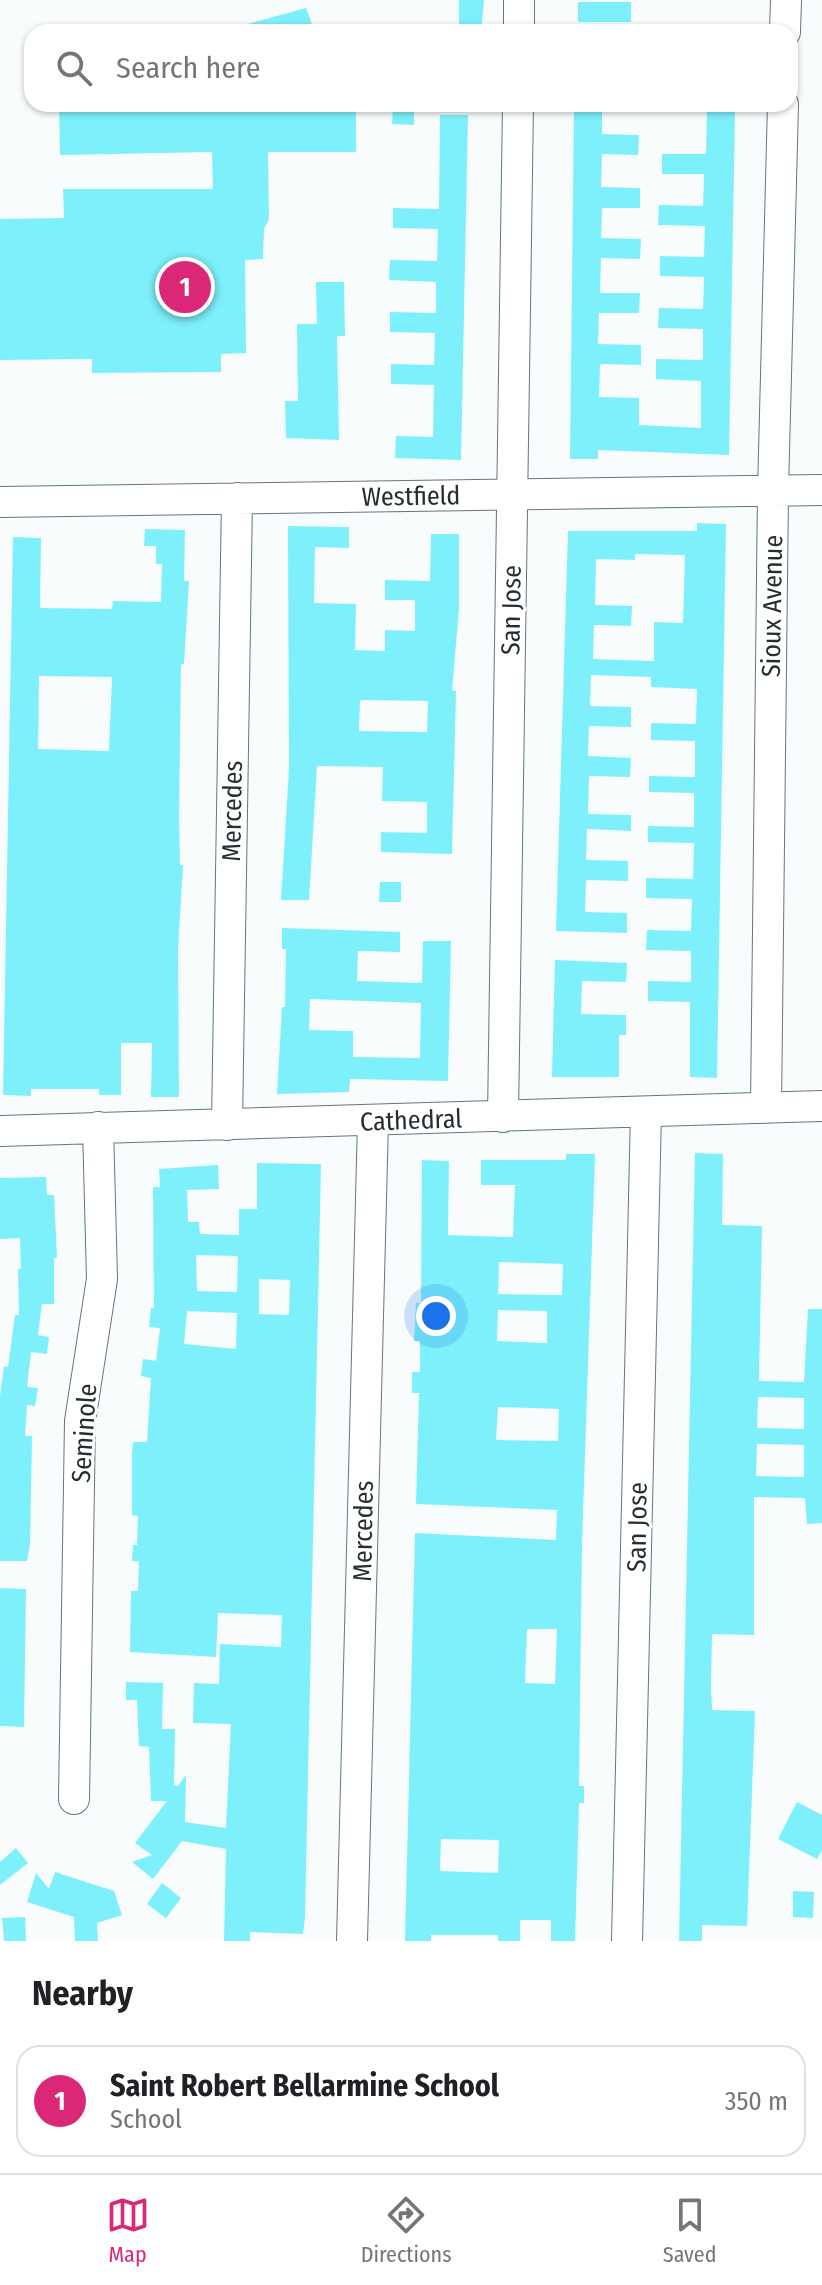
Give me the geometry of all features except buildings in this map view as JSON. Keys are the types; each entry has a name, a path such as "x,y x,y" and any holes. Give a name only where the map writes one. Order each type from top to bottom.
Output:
{"street":[{"path":"519,0 519,24"},
{"path":"785,24 786,0"},
{"name":"San Jose","path":"503,1117 518,112"},
{"name":"Sioux Avenue","path":"766,1108 773,491 783,112"},
{"name":"Westfield","path":"0,502 822,490"},
{"name":"Mercedes","path":"227,1125 237,498"},
{"name":"Cathedral","path":"0,1131 822,1106"},
{"name":"San Jose","path":"627,1941 646,1112"},
{"name":"Mercedes","path":"352,1941 373,1121"},
{"name":"Seminole","path":"74,1799 80,1421 102,1279 98,1127"}],"place":[{"name":"Saint Robert Bellarmine School","path":"185,287"}]}
